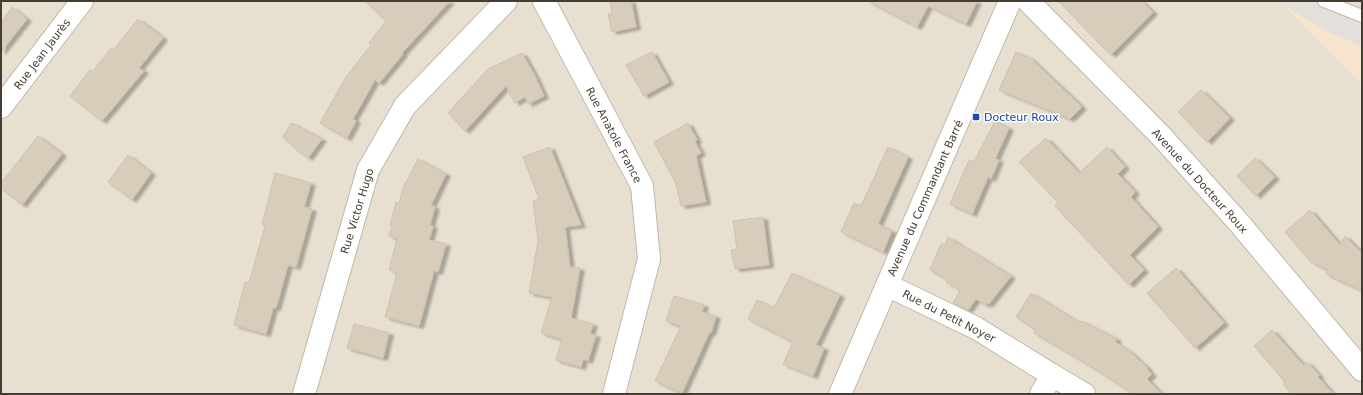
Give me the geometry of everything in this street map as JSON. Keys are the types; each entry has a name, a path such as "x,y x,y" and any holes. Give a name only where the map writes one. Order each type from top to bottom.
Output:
{"street":[{"name":"Rue Jean Jaurès","path":"1,107 82,1"},
{"name":"Rue Victor Hugo","path":"304,394 368,170 404,106 506,1"},
{"name":"Rue Anatole France","path":"544,1 642,186 650,259 614,394"},
{"name":"Avenue du Commandant Barré","path":"840,394 1010,1"},
{"name":"Avenue du Docteur Roux","path":"1028,1 1167,142 1240,224 1362,370"},
{"name":"Rue du Petit Noyer","path":"887,285 976,328 1084,394"},
{"path":"1041,394 1052,375"}],"lane":[{"path":"1324,1 1362,16"}],"shaded area":[{"path":"1,1 1362,1 1362,394 1,394"},
{"path":"1279,1 1362,1 1362,46 1330,33"},
{"path":"1280,1 1362,1 1362,84"}],"building":[{"path":"365,1 450,1 402,53 403,54 379,83 375,80 353,119 356,121 347,138 320,123 346,77 371,45 369,43 386,21"},
{"path":"610,1 631,1 636,27 612,32 608,14 612,13"},
{"path":"868,1 977,1 966,24 928,6 917,27"},
{"path":"1058,1 1141,1 1153,12 1111,55"},
{"path":"12,7 27,19 1,52 1,22"},
{"path":"138,19 163,38 139,68 144,71 102,121 70,96 90,70 93,71 112,47 114,49"},
{"path":"652,52 669,82 644,96 626,65"},
{"path":"1016,52 1030,58 1082,107 1070,119 999,90"},
{"path":"522,53 544,96 528,104 525,97 515,103 506,86 465,131 448,113 488,69"},
{"path":"1201,90 1230,118 1207,142 1178,112"},
{"path":"995,121 1009,128 995,159 999,160 991,179 988,177 972,214 950,204 969,160 974,162"},
{"path":"292,123 322,139 308,158 282,137"},
{"path":"688,123 697,140 695,142 701,153 696,156 706,202 681,206 676,184 654,142"},
{"path":"38,136 62,154 22,205 1,188 1,183"},
{"path":"1046,138 1079,173 1107,147 1125,167 1118,174 1135,192 1131,197 1158,227 1130,255 1144,270 1129,285 1055,206 1058,202 1019,162"},
{"path":"550,147 581,225 565,227 570,267 580,268 571,318 593,324 590,334 596,335 588,361 583,359 581,367 556,360 562,339 541,333 552,297 529,293 538,241 533,201 539,199 523,157"},
{"path":"888,147 908,157 878,224 892,231 883,252 841,232 854,203 861,206"},
{"path":"128,155 151,173 132,200 108,182"},
{"path":"1255,158 1275,177 1256,196 1237,176"},
{"path":"418,159 446,174 431,205 435,207 430,225 433,226 429,240 446,244 438,272 434,271 419,326 385,317 397,273 389,270 397,239 389,236 392,225 390,225 396,202 399,203 403,188"},
{"path":"275,173 311,183 304,207 312,209 296,267 288,265 276,308 273,308 266,334 234,325 245,282 249,283 265,226 262,225"},
{"path":"1310,210 1340,245 1345,236 1362,253 1362,291 1326,274 1328,270 1311,262 1285,232"},
{"path":"763,217 769,265 735,269 731,250 737,249 733,221"},
{"path":"948,237 1011,276 989,304 987,303 986,305 976,299 968,310 953,303 960,290 946,282 947,279 930,270 941,244 945,244"},
{"path":"1176,268 1224,323 1195,348 1147,293"},
{"path":"792,273 840,295 816,345 824,348 813,376 783,364 793,342 748,319 757,300 774,308"},
{"path":"1031,293 1080,323 1082,321 1117,339 1115,342 1129,351 1148,368 1147,369 1152,374 1147,379 1161,394 1134,394 1034,333 1036,330 1016,317"},
{"path":"674,296 704,305 702,312 716,316 711,333 709,333 682,393 655,381 681,326 666,321"},
{"path":"354,324 389,333 383,358 347,348"},
{"path":"1272,330 1304,366 1307,362 1333,394 1292,394 1283,384 1285,382 1254,346"}],"place":[{"name":"Docteur Roux","path":"976,117"}]}
